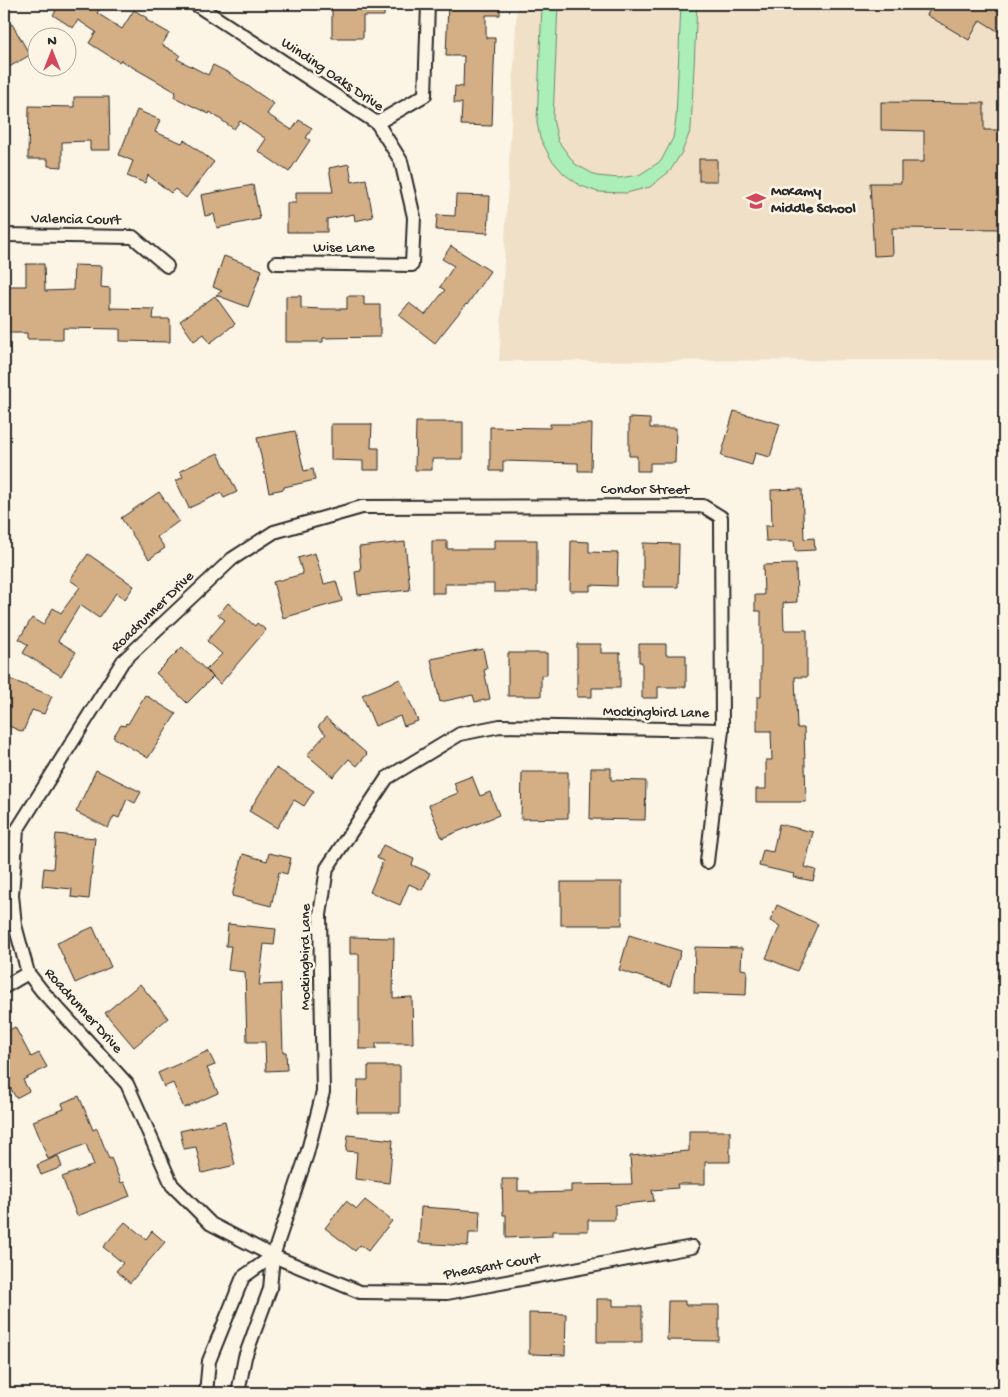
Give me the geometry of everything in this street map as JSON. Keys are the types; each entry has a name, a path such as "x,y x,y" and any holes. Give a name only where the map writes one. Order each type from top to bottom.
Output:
{"street":[{"name":"Winding Oaks Drive","path":"195,4 377,123 401,161 414,216 412,265"},
{"path":"377,123 425,95 428,4"},
{"name":"Valencia Court","path":"4,235 133,237 167,266"},
{"name":"Wise Lane","path":"276,263 412,265"},
{"name":"Condor Street","path":"232,559 274,532 362,507 703,506 721,518 722,730 707,862"},
{"name":"Roadrunner Drive","path":"232,559 123,661 17,830 12,895 16,925 28,972 42,991 127,1084 172,1185 211,1224 273,1256"},
{"name":"Mockingbird Lane","path":"238,1393 245,1357 270,1289 273,1256 306,1154 323,1092 320,915 327,868 387,778 460,734 500,726 722,730"},
{"path":"4,986 28,972"},
{"name":"Pheasant Court","path":"273,1256 360,1292 447,1293 692,1247"},
{"path":"206,1393 209,1361 243,1277 273,1256"}],"shaded area":[{"name":"McKamy Middle School","path":"517,4 1004,4 1004,360 499,361"}],"green space":[{"path":"542,4 558,4 553,119 558,141 575,164 597,176 619,178 639,175 661,161 673,138 676,119 681,4 697,4 691,129 682,152 670,171 650,187 626,193 598,192 581,186 564,174 551,159 540,138 537,122"}],"building":[{"path":"46,4 103,4 97,13 122,29 134,10 147,18 146,20 169,33 162,45 180,55 177,59 208,75 213,65 229,73 274,104 267,114 292,130 299,120 312,128 306,138 310,140 289,172 258,151 266,139 240,121 234,129 210,112 209,114 174,97 176,92 120,60 119,62 89,43 96,32 78,20 73,28 53,15 56,11"},
{"path":"332,4 385,4 384,16 363,16 363,38 332,38"},
{"path":"448,4 500,4 500,15 486,15 486,38 495,38 492,126 461,125 462,103 454,103 455,86 463,87 464,56 446,56"},
{"path":"933,4 1004,4 1004,35 980,20 969,40 927,15"},
{"path":"12,24 28,52 28,56 4,70 4,28"},
{"path":"74,97 109,97 110,150 90,150 90,141 62,142 62,167 48,166 48,159 28,159 29,106 74,107"},
{"path":"881,102 984,103 984,130 1004,130 1004,229 892,228 893,255 874,256 870,183 901,183 901,162 924,162 924,131 881,130"},
{"path":"137,110 160,120 155,132 182,143 184,140 214,162 186,198 175,189 171,193 148,175 145,183 127,176 133,161 119,155"},
{"path":"699,159 717,159 717,181 699,181"},
{"path":"349,164 352,182 366,179 373,217 355,221 354,214 327,219 327,232 287,232 287,203 296,203 296,192 333,192 329,168"},
{"path":"253,185 260,219 217,228 214,214 205,216 201,195"},
{"path":"456,195 490,196 488,233 436,230 437,215 455,216"},
{"path":"451,246 490,271 467,305 435,343 399,315 409,303 425,315 445,290 440,287 454,266 442,259"},
{"path":"224,256 262,270 248,307 216,295 222,291 213,287"},
{"path":"26,264 44,264 45,291 73,290 74,265 102,266 101,287 110,288 110,308 154,309 153,319 170,319 170,342 120,341 120,329 63,328 63,339 27,339 27,333 4,333 4,286 26,286"},
{"path":"215,296 235,324 210,343 204,334 194,341 180,321"},
{"path":"286,296 301,296 301,308 347,309 347,296 364,296 364,305 380,305 380,337 323,338 323,342 286,342"},
{"path":"734,411 780,424 770,457 755,453 752,465 721,456"},
{"path":"629,418 650,419 650,428 676,428 675,463 650,463 650,471 637,471 637,456 629,456"},
{"path":"416,422 463,422 463,459 432,459 432,470 415,470"},
{"path":"331,424 372,424 371,448 379,448 379,470 363,470 363,461 331,460"},
{"path":"550,424 592,424 591,471 578,471 578,463 503,461 503,471 490,471 490,427 550,428"},
{"path":"295,431 304,471 313,469 315,480 269,492 257,438"},
{"path":"218,453 237,492 224,498 221,493 189,508 176,481 183,477 180,471"},
{"path":"802,489 804,539 814,538 815,550 795,551 794,541 766,541 765,526 772,526 771,490"},
{"path":"159,492 179,521 157,537 165,548 149,559 121,518"},
{"path":"494,540 537,540 537,592 494,592 494,584 445,584 445,593 432,593 432,541 447,541 447,549 494,549"},
{"path":"571,541 589,542 589,552 618,553 617,586 590,585 590,591 570,591"},
{"path":"405,542 410,590 358,595 355,572 361,571 359,547"},
{"path":"643,543 679,544 678,587 643,587"},
{"path":"315,553 324,584 336,581 342,601 283,618 273,582 303,574 298,558"},
{"path":"88,554 134,586 125,599 116,593 99,618 80,605 58,641 76,652 61,676 23,653 28,645 19,639 32,618 43,625 53,608 61,613 80,587 70,580"},
{"path":"796,564 797,602 783,603 784,630 807,630 807,677 795,677 797,728 804,728 806,802 756,802 756,789 766,789 766,760 772,760 771,731 757,731 757,697 761,697 761,611 755,611 755,595 764,595 763,565"},
{"path":"228,603 255,626 257,623 266,630 220,684 206,670 222,654 207,641 225,620 218,615"},
{"path":"577,644 601,644 601,653 620,653 620,688 592,688 592,697 577,697"},
{"path":"639,644 666,644 666,655 686,655 686,687 658,687 658,698 642,698 642,662 639,662"},
{"path":"182,647 213,677 187,703 156,673"},
{"path":"483,649 487,669 484,670 490,699 475,702 473,695 440,702 431,659"},
{"path":"508,653 547,653 547,675 541,675 541,696 508,696"},
{"path":"7,678 52,696 44,714 32,710 23,732 4,724 4,684"},
{"path":"400,679 418,721 404,726 400,716 375,726 362,695"},
{"path":"145,695 176,714 148,758 113,737 121,725 125,726 126,723 128,724"},
{"path":"326,718 367,754 357,766 349,759 333,777 307,755 326,734 318,727"},
{"path":"276,768 314,791 304,806 294,800 277,828 249,811"},
{"path":"591,768 611,768 611,780 646,781 645,820 590,819"},
{"path":"96,770 141,792 135,803 127,799 119,818 114,816 108,828 76,812"},
{"path":"522,772 568,772 568,818 521,819"},
{"path":"472,776 480,796 490,792 499,815 442,838 429,805 458,793 454,783"},
{"path":"779,824 813,832 805,867 816,870 813,881 793,877 794,874 759,866 763,850 773,852"},
{"path":"56,834 95,838 89,899 71,897 72,889 42,886 44,868 53,869"},
{"path":"383,845 414,859 412,865 430,873 422,890 409,884 400,905 370,892 383,861 377,858"},
{"path":"269,853 291,858 287,874 279,872 271,906 232,896 243,854 267,861"},
{"path":"561,882 622,882 622,925 561,925"},
{"path":"777,905 818,924 797,971 766,958 780,926 770,921"},
{"path":"228,924 276,929 274,945 264,944 259,985 281,984 283,1052 286,1052 287,1070 266,1071 265,1042 247,1042 245,972 228,970 231,946 226,946"},
{"path":"93,927 111,967 75,983 57,943"},
{"path":"629,935 681,951 670,986 619,970"},
{"path":"350,937 394,938 393,998 412,997 413,1043 376,1043 376,1049 359,1049 359,954 350,954"},
{"path":"695,947 742,948 741,969 747,970 746,995 694,993"},
{"path":"140,984 168,1018 134,1047 105,1013"},
{"path":"15,1027 31,1057 39,1053 47,1067 23,1080 29,1091 16,1098 4,1076 4,1033"},
{"path":"208,1051 215,1065 207,1068 218,1093 184,1108 173,1083 164,1087 158,1073"},
{"path":"368,1066 400,1066 400,1113 357,1113 358,1080 368,1080"},
{"path":"79,1096 93,1130 97,1128 109,1159 111,1158 121,1183 124,1182 130,1196 77,1216 62,1177 94,1165 86,1144 48,1159 33,1121 64,1109 62,1103"},
{"path":"225,1121 235,1165 202,1173 196,1147 184,1149 180,1131"},
{"path":"689,1131 730,1131 730,1162 705,1162 705,1184 677,1184 678,1188 652,1190 654,1201 615,1205 615,1220 588,1220 588,1231 552,1231 552,1236 506,1238 506,1215 503,1215 502,1179 518,1179 518,1191 530,1191 530,1193 571,1192 571,1185 632,1184 630,1156 689,1151"},
{"path":"348,1135 393,1140 389,1183 355,1179 357,1152 346,1151"},
{"path":"58,1156 62,1167 41,1175 37,1165"},
{"path":"365,1200 392,1221 368,1251 360,1245 355,1251 325,1228 346,1201 357,1209"},
{"path":"421,1207 480,1211 479,1233 469,1233 468,1246 419,1243"},
{"path":"125,1222 146,1239 152,1231 165,1242 130,1283 116,1271 123,1263 103,1247"},
{"path":"597,1299 613,1299 613,1306 642,1306 642,1342 597,1342"},
{"path":"668,1301 685,1301 685,1305 719,1305 719,1341 667,1340"},
{"path":"529,1313 566,1314 565,1355 529,1354"}],"place":[{"name":"McKamy Middle School","path":"756,201"}]}
